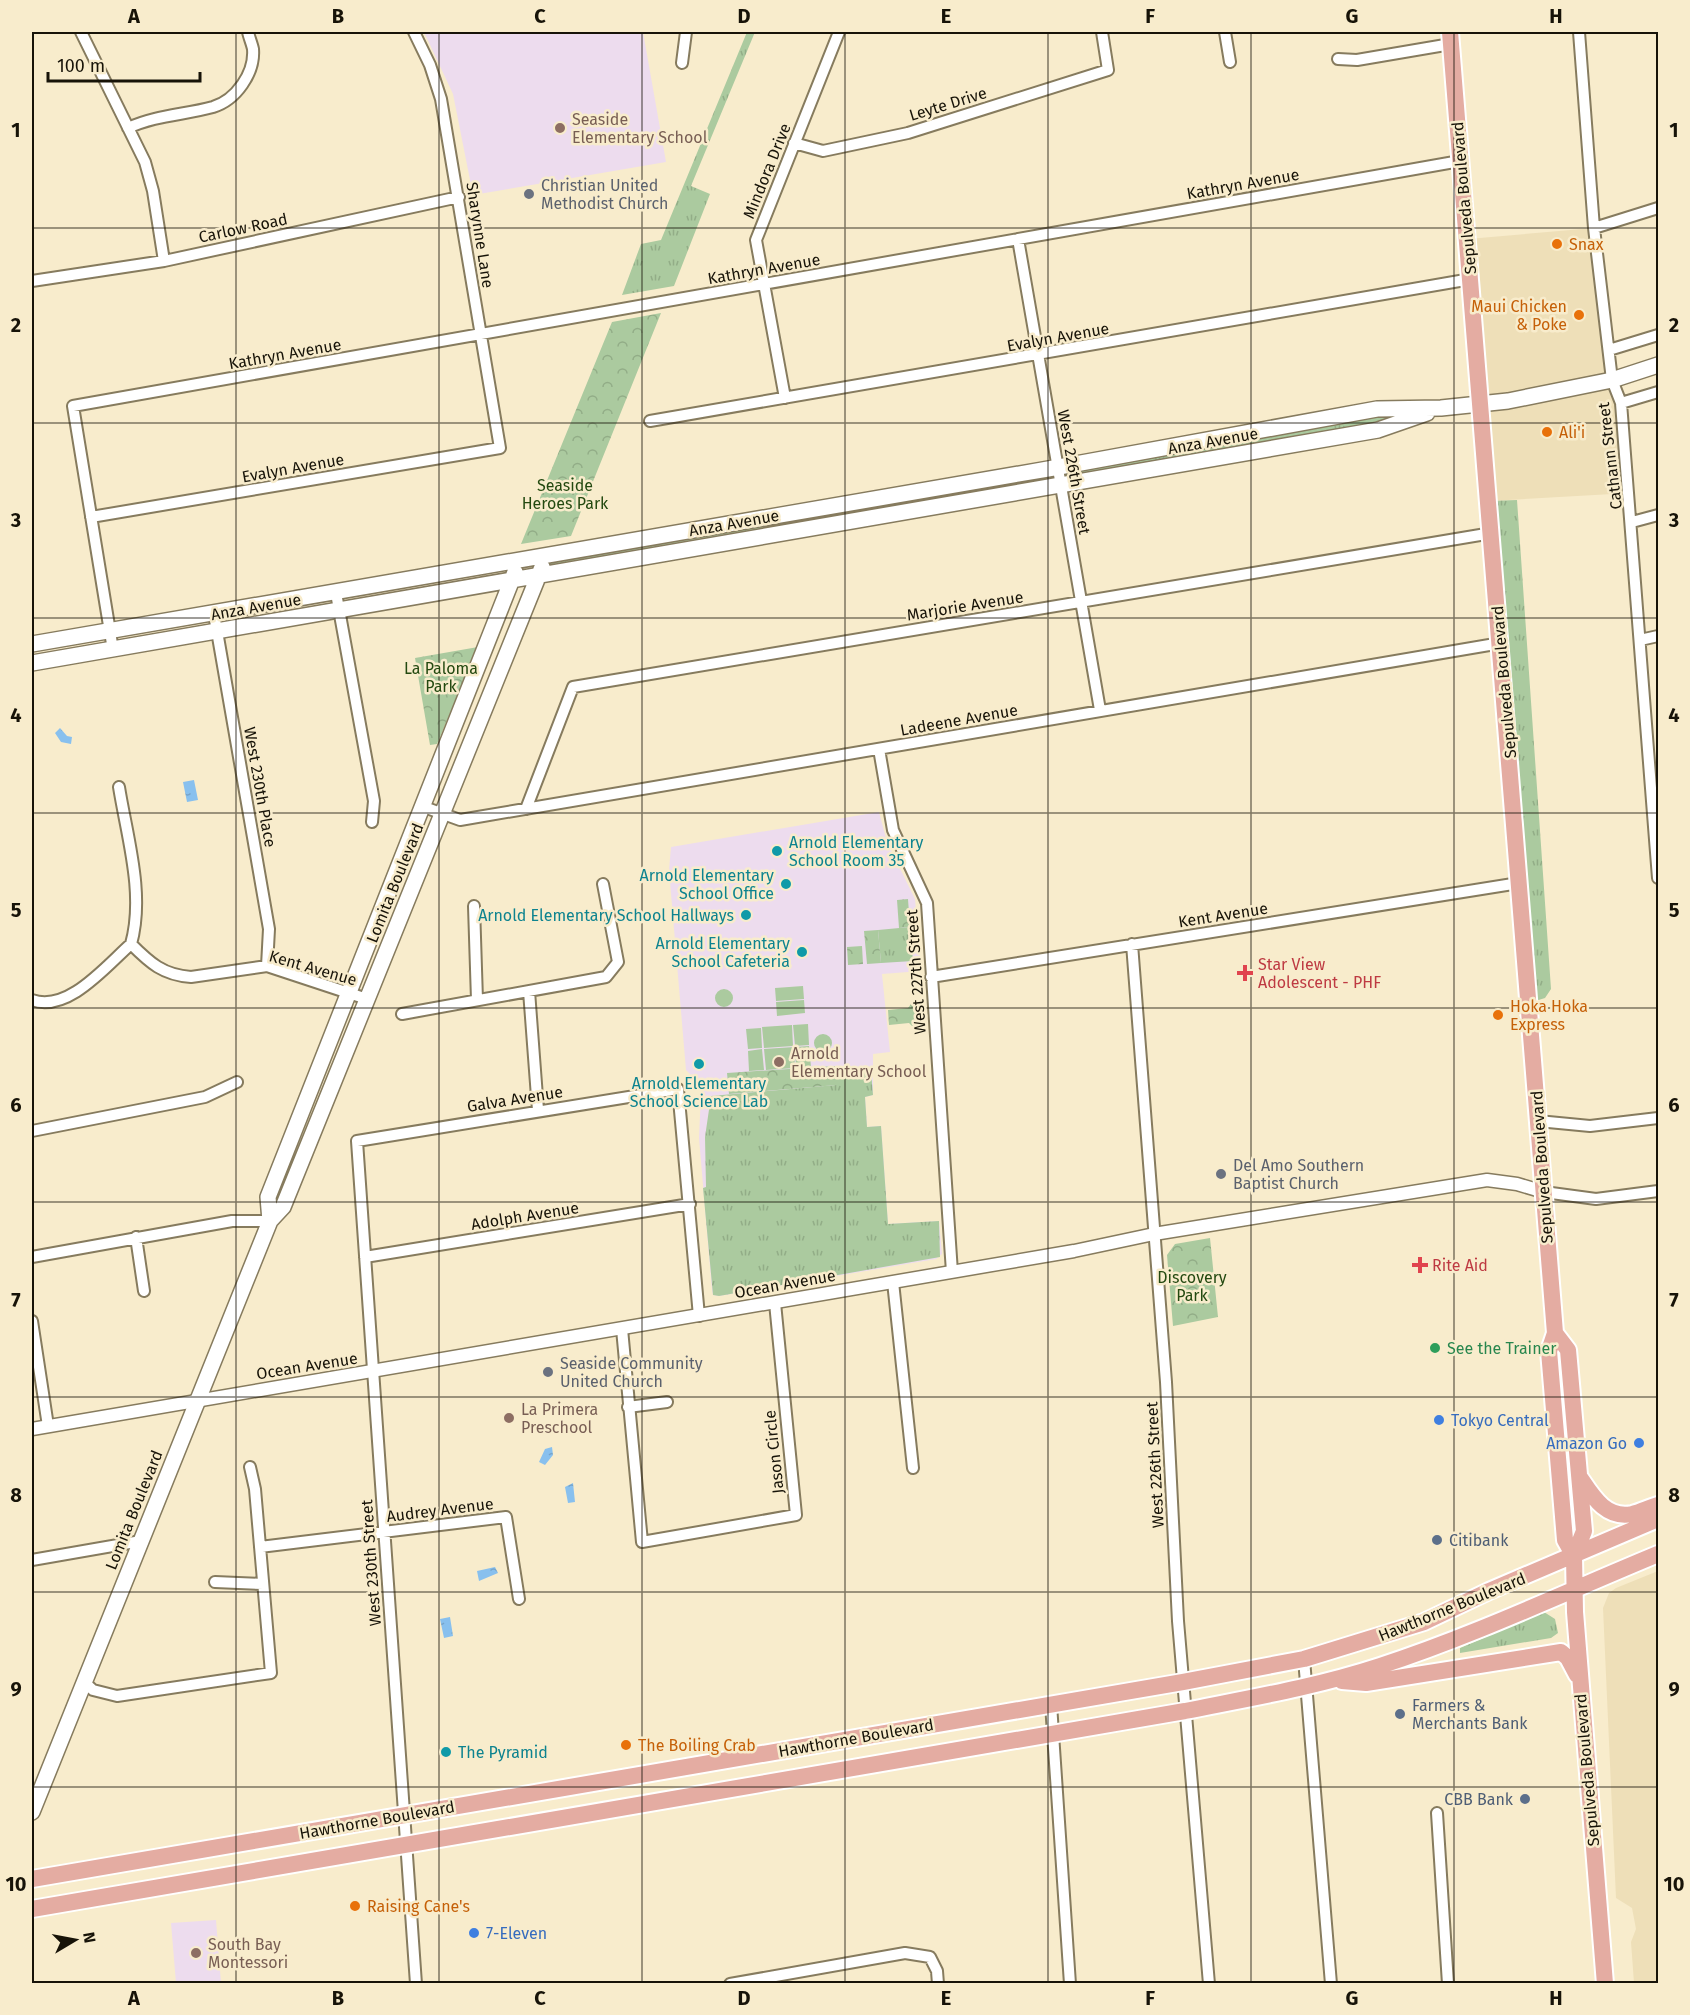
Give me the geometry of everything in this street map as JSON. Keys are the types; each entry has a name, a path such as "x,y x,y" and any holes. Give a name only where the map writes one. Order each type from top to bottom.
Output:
{"main road":[{"name":"Sepulveda Boulevard","path":"1451,38 1555,1333 1549,1352 1565,1540 1574,1556"},
{"name":"Anza Avenue","path":"32,644 1058,468 1377,409 1441,408 1508,401 1612,380 1659,366"},
{"name":"Anza Avenue","path":"32,663 217,633 539,574 1061,487 1378,430 1441,408"},
{"name":"Lomita Boulevard","path":"32,1812 270,1221 283,1207 547,556"},
{"name":"Lomita Boulevard","path":"270,1221 268,1197 520,560"},
{"name":"Sepulveda Boulevard","path":"1555,1333 1568,1350 1584,1531 1574,1556 1575,1590 1580,1680 1605,1983"},
{"path":"1579,1477 1594,1499 1610,1512 1629,1515 1659,1505"},
{"name":"Hawthorne Boulevard","path":"32,1879 1183,1683 1304,1659 1424,1622 1489,1591 1659,1519"},
{"name":"Hawthorne Boulevard","path":"32,1909 1185,1711 1306,1688 1474,1632 1659,1554"},
{"path":"1332,1680 1366,1683 1561,1652 1568,1658 1580,1680"}],"street":[{"path":"81,32 145,162 153,191 164,261"},
{"path":"128,128 148,118 216,106 237,92 250,70 253,50 248,32"},
{"name":"Sharynne Lane","path":"414,32 430,65 441,99 500,448"},
{"path":"682,63 686,32"},
{"name":"Mindora Drive","path":"785,398 756,240 839,32"},
{"name":"Leyte Drive","path":"794,143 823,151 908,133 1108,70 1102,32"},
{"path":"1225,32 1230,62"},
{"name":"Cathann Street","path":"1579,32 1594,228 1612,380 1621,403 1640,639 1654,763 1659,878"},
{"path":"1338,59 1357,60 1451,38"},
{"name":"Kathryn Avenue","path":"91,517 73,406 1461,161"},
{"name":"Carlow Road","path":"32,278 164,261 459,197"},
{"path":"1594,228 1659,208"},
{"name":"West 226th Street","path":"1018,239 1100,710"},
{"name":"Evalyn Avenue","path":"650,421 1038,356 1471,279"},
{"path":"1609,350 1659,335"},
{"path":"1621,403 1659,393"},
{"name":"Evalyn Avenue","path":"91,517 500,448"},
{"path":"1632,522 1659,514"},
{"path":"91,517 113,650"},
{"name":"Marjorie Avenue","path":"526,809 573,687 1492,532"},
{"path":"336,593 374,801 372,822"},
{"name":"West 230th Place","path":"214,614 269,929 267,966"},
{"path":"1640,639 1659,636"},
{"name":"Ladeene Avenue","path":"424,807 460,820 1500,643"},
{"name":"West 227th Street","path":"879,749 893,830 927,903 952,1272"},
{"path":"32,1000 48,1002 68,998 131,944 137,917 137,898 118,787"},
{"name":"Kent Avenue","path":"931,977 1520,883"},
{"path":"402,1014 606,977 618,962 603,884"},
{"path":"474,906 477,1000"},
{"name":"Kent Avenue","path":"131,944 155,968 179,976 191,977 267,966 367,999"},
{"name":"West 226th Street","path":"1132,944 1167,1400 1185,1711 1209,1983"},
{"path":"529,991 538,1110"},
{"path":"32,1131 205,1097 237,1082"},
{"name":"Galva Avenue","path":"357,1141 678,1089 690,1204"},
{"path":"1538,1121 1590,1126 1659,1118"},
{"name":"West 230th Street","path":"357,1141 416,1983"},
{"name":"Ocean Avenue","path":"32,1429 775,1303 1154,1234 1487,1180 1517,1184 1544,1192"},
{"path":"1544,1192 1596,1199 1659,1191"},
{"path":"690,1204 699,1316"},
{"name":"Adolph Avenue","path":"365,1257 690,1204"},
{"path":"32,1257 232,1221 270,1221"},
{"path":"136,1237 144,1291"},
{"path":"893,1282 913,1468"},
{"name":"Jason Circle","path":"628,1407 642,1542 796,1515 775,1303"},
{"path":"32,1321 48,1426"},
{"path":"622,1329 628,1407 667,1402"},
{"path":"84,1682 93,1690 117,1696 271,1673 255,1489 250,1467"},
{"name":"Audrey Avenue","path":"260,1547 506,1517 519,1599"},
{"path":"32,1560 141,1541"},
{"path":"215,1582 263,1584"},
{"path":"1304,1659 1331,1983"},
{"path":"1051,1704 1070,1983"},
{"path":"1437,1813 1448,1983"},
{"path":"730,1983 905,1953 930,1957 937,1971 938,1983"},
{"path":"807,1970 808,1983"}],"shaded area":[{"name":"Seaside Elementary School","path":"424,32 643,32 666,162 473,195 453,94"},
{"path":"1594,228 1630,493 1490,501 1468,239"},
{"name":"Arnold Elementary School","path":"879,812 887,842 915,899 921,971 882,974 890,1052 873,1054 873,1095 865,1097 867,1127 881,1126 888,1224 939,1221 942,1254 936,1259 719,1296 713,1295 699,1138 701,1093 698,1082 686,1070 669,870 671,847"},
{"path":"1658,1571 1658,1983 1634,1983 1631,1942 1636,1929 1632,1908 1616,1898 1603,1608 1609,1593 1616,1588"},
{"name":"South Bay Montessori","path":"216,1920 221,1983 176,1983 171,1923"}],"green space":[{"path":"747,32 755,32 691,186 710,194 674,286 622,295 641,244 661,240"},
{"name":"Seaside Heroes Park","path":"661,313 571,536 521,544 612,322"},
{"path":"1441,408 1378,430 539,574 547,556 1377,409"},
{"path":"1517,500 1551,989 1545,998 1529,1003 1490,501"},
{"name":"La Paloma Park","path":"478,647 437,744 430,745 415,658"},
{"path":"908,899 910,927 899,928 897,900"},
{"path":"910,927 913,961 881,963 878,930"},
{"path":"878,930 881,963 867,964 864,931"},
{"path":"862,946 863,964 848,965 847,947"},
{"path":"803,986 804,999 776,1001 775,988"},
{"path":"720,989 728,989 733,994 731,1005 720,1007 715,1002 715,994"},
{"path":"804,1000 805,1013 777,1016 776,1002"},
{"path":"920,1003 922,1026 913,1027 909,1023 889,1025 888,1010 908,1008 911,1004"},
{"path":"808,1024 809,1045 795,1046 793,1025"},
{"path":"792,1025 793,1046 764,1048 762,1027"},
{"path":"761,1028 762,1048 748,1049 746,1029"},
{"path":"819,1034 827,1034 832,1039 830,1050 819,1052 814,1047 814,1039"},
{"path":"809,1046 811,1067 796,1068 795,1047"},
{"path":"794,1047 795,1068 766,1070 764,1049"},
{"path":"762,1049 764,1070 749,1071 748,1051"},
{"path":"835,1066 837,1085 729,1094 727,1073"},
{"path":"871,1071 873,1095 865,1097 867,1127 881,1126 888,1224 939,1221 940,1257 719,1296 713,1295 703,1188 706,1187 705,1137 711,1096 836,1085 836,1074"},
{"name":"Discovery Park","path":"1210,1238 1218,1317 1173,1326 1167,1255 1175,1244"},
{"path":"1544,1612 1555,1619 1558,1633 1551,1638 1460,1653 1460,1648"}],"water":[{"path":"60,728 67,736 72,737 71,744 61,742 55,733"},
{"path":"194,780 198,800 187,802 183,782"},
{"path":"552,1447 553,1455 545,1465 539,1462 545,1449"},
{"path":"573,1483 575,1502 568,1503 565,1487"},
{"path":"495,1567 498,1573 479,1581 477,1571"},
{"path":"450,1617 453,1636 444,1638 440,1619"}],"place":[{"name":"Seaside Elementary School","path":"560,128"},
{"name":"Christian United Methodist Church","path":"529,194"},
{"name":"Snax","path":"1557,244"},
{"name":"Maui Chicken & Poke","path":"1579,315"},
{"name":"Ali'i","path":"1547,432"},
{"name":"Arnold Elementary School Room 35","path":"777,851"},
{"name":"Arnold Elementary School Office","path":"786,884"},
{"name":"Arnold Elementary School Hallways","path":"746,915"},
{"name":"Arnold Elementary School Cafeteria","path":"802,952"},
{"name":"Star View Adolescent - PHF","path":"1245,973"},
{"name":"Hoka Hoka Express","path":"1498,1015"},
{"name":"Arnold Elementary School","path":"779,1062"},
{"name":"Arnold Elementary School Science Lab","path":"699,1064"},
{"name":"Del Amo Southern Baptist Church","path":"1221,1174"},
{"name":"Rite Aid","path":"1420,1265"},
{"name":"See the Trainer","path":"1435,1348"},
{"name":"Seaside Community United Church","path":"548,1372"},
{"name":"La Primera Preschool","path":"509,1418"},
{"name":"Tokyo Central","path":"1439,1420"},
{"name":"Amazon Go","path":"1639,1443"},
{"name":"Citibank","path":"1437,1540"},
{"name":"Farmers & Merchants Bank","path":"1400,1714"},
{"name":"The Boiling Crab","path":"626,1745"},
{"name":"The Pyramid","path":"446,1752"},
{"name":"CBB Bank","path":"1525,1799"},
{"name":"Raising Cane's","path":"355,1906"},
{"name":"7-Eleven","path":"474,1933"},
{"name":"South Bay Montessori","path":"196,1953"}]}
